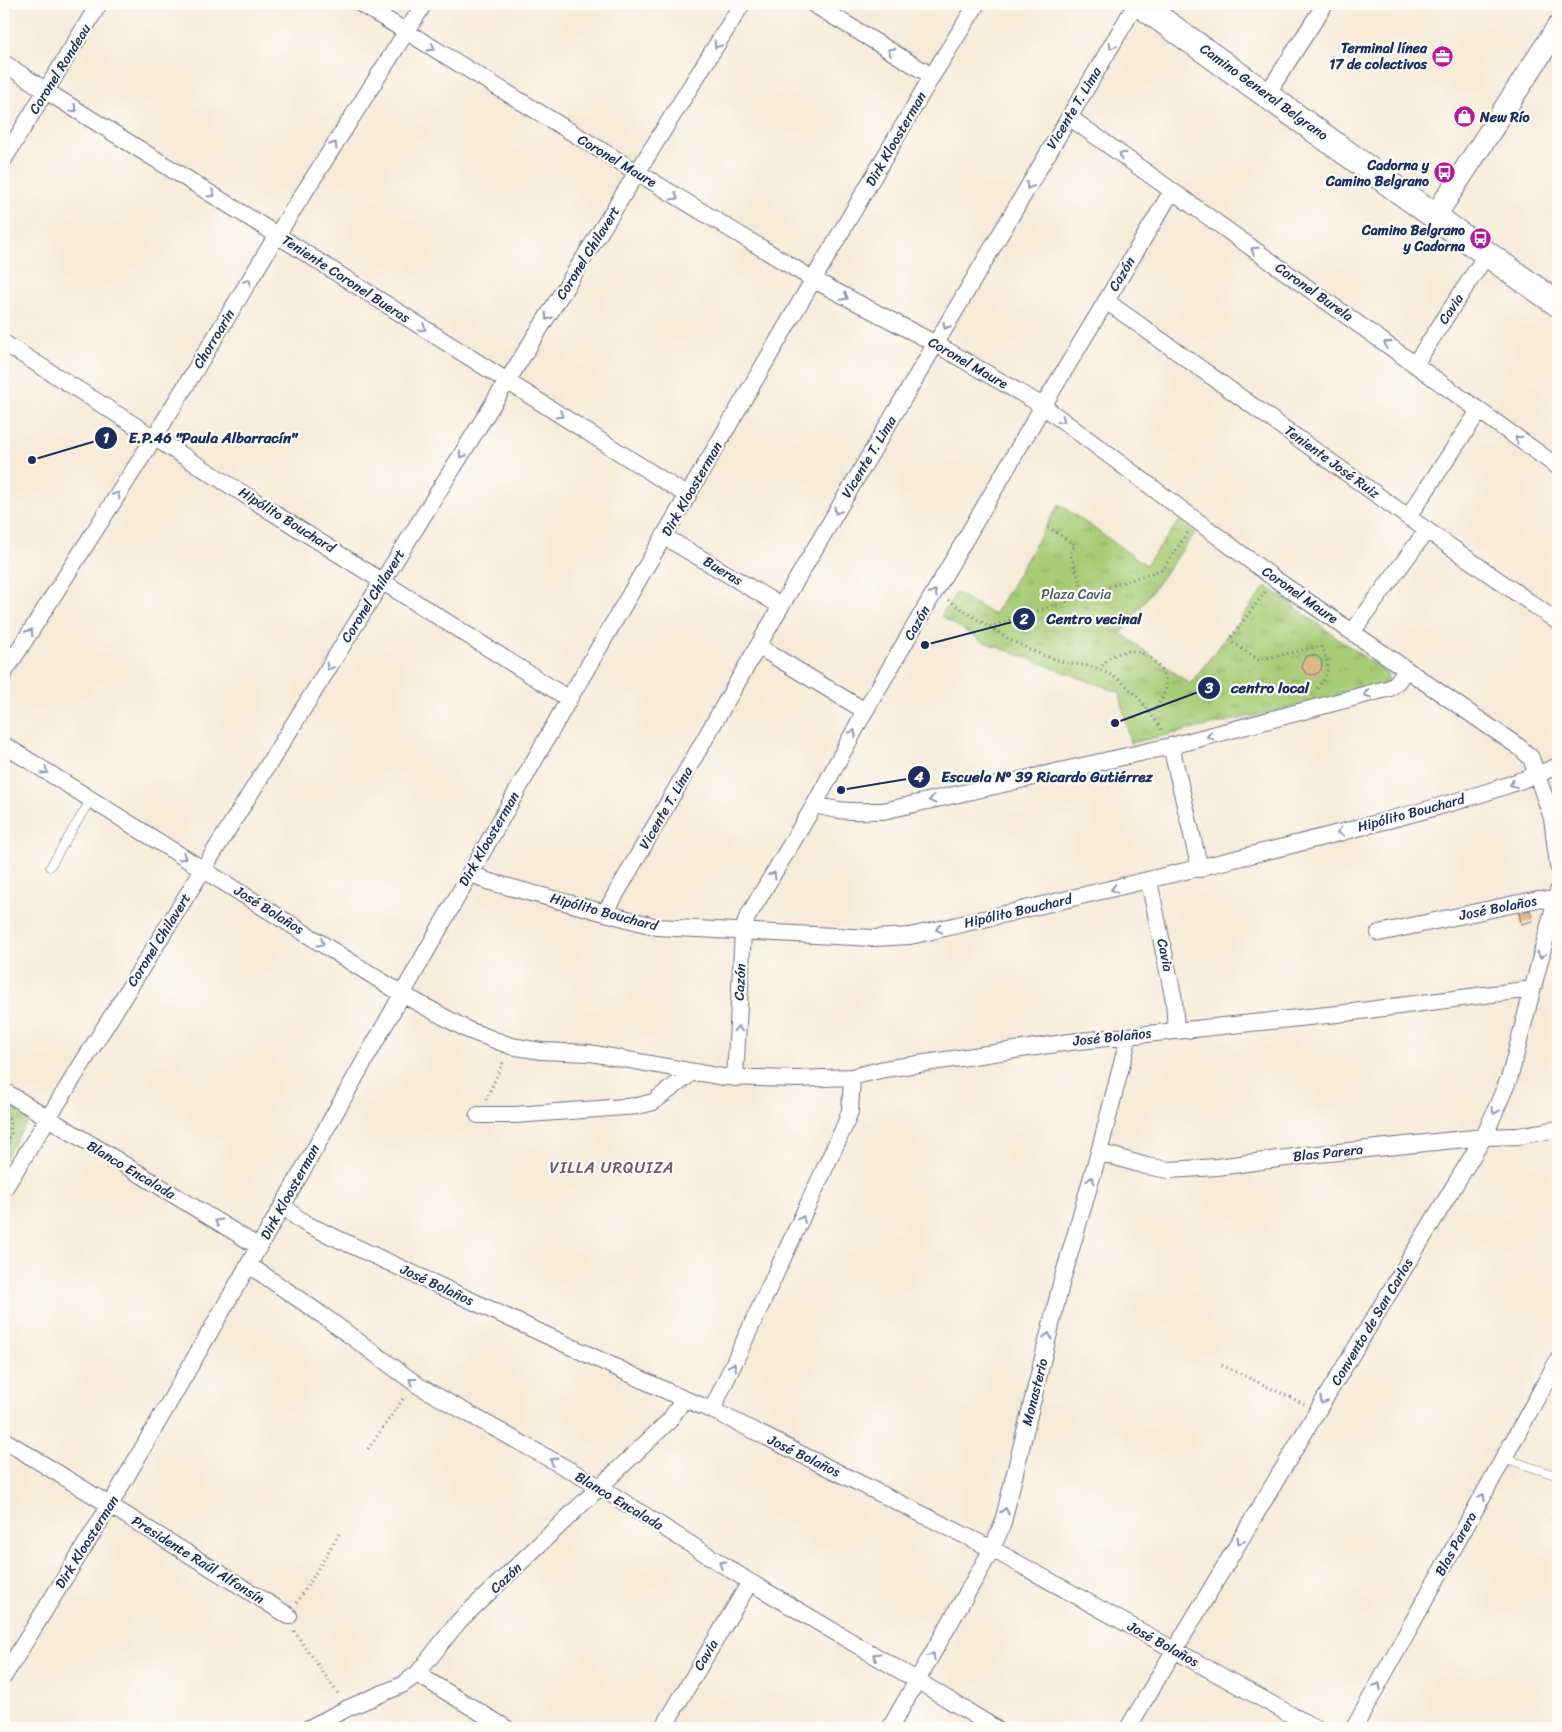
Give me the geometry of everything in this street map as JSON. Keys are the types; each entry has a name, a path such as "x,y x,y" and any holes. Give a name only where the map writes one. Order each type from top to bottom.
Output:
{"main road":[{"name":"Camino General Belgrano","path":"1138,4 1267,94 1558,304"}],"street":[{"name":"Coronel Rondeau","path":"4,159 100,4"},
{"name":"Coronel Maure","path":"361,4 814,280 936,344 1043,406 1275,579 1520,747 1531,758 1537,775"},
{"name":"Chorroarin","path":"4,674 154,438 276,235 424,4"},
{"name":"Coronel Chilavert","path":"4,1189 382,580 638,174 742,4"},
{"path":"813,4 932,76"},
{"name":"Dirk Kloosterman","path":"4,1676 110,1505 249,1265 569,699 932,76 976,4"},
{"name":"Vicente T. Lima","path":"605,913 781,606 1069,117 1138,4"},
{"path":"1267,94 1325,4"},
{"path":"1435,216 1558,27"},
{"name":"Teniente Coronel Bueras","path":"4,63 688,496"},
{"name":"Coronel Burela","path":"1069,117 1558,467"},
{"name":"Cazón","path":"735,1078 743,932 747,918 815,804 865,711 1043,406 1172,190"},
{"name":"Cavia","path":"1415,364 1487,254"},
{"name":"Teniente José Ruiz","path":"1106,301 1558,622"},
{"name":"Hipólito Bouchard","path":"4,343 569,699"},
{"path":"1408,517 1479,411"},
{"path":"1353,631 1427,530"},
{"name":"Bueras","path":"665,537 781,606"},
{"path":"759,647 865,711"},
{"path":"815,804 829,810 883,811 1171,746 1390,688 1398,681 1406,669"},
{"name":"José Bolaños","path":"4,745 402,994 468,1030 511,1046 541,1051 590,1053 735,1078 796,1079 852,1077 884,1069 1021,1048 1395,1007 1532,989"},
{"path":"1171,746 1200,869"},
{"name":"Hipólito Bouchard","path":"470,872 487,881 657,927 873,938 910,936 1200,869 1475,797 1558,766"},
{"path":"1537,775 1552,818 1558,866"},
{"name":"Cavia","path":"1149,880 1174,1000 1176,1031"},
{"name":"José Bolaños","path":"1379,933 1522,902 1557,898"},
{"name":"Convento de San Carlos","path":"1128,1728 1484,1137 1510,1076 1557,898"},
{"name":"Monasterio","path":"890,1728 992,1549 1002,1526 1061,1284 1099,1152 1129,1036"},
{"path":"478,1115 515,1115 638,1106 653,1102 693,1072"},
{"path":"712,1410 845,1125 850,1110 852,1077"},
{"name":"Blanco Encalada","path":"4,1091 259,1247"},
{"name":"Blas Parera","path":"1099,1152 1146,1166 1169,1170 1484,1137 1518,1136 1558,1129"},
{"name":"José Bolaños","path":"283,1205 308,1225 684,1399 712,1410 992,1549 1315,1728"},
{"name":"Blanco Encalada","path":"249,1265 322,1315 414,1383 600,1487 750,1582 995,1728"},
{"name":"Blas Parera","path":"1354,1728 1558,1360"},
{"name":"Cazón","path":"309,1728 348,1708 402,1685 417,1674 459,1621 669,1421 684,1399"},
{"name":"Presidente Raúl Alfonsín","path":"4,1440 289,1616"},
{"name":"Cavia","path":"663,1728 750,1582"},
{"path":"417,1674 506,1728"}],"lane":[{"path":"50,867 91,799"},
{"path":"1504,1458 1558,1476"},
{"path":"4,1725 8,1728"}],"path":[{"path":"990,627 1163,569 1196,519"},
{"path":"1048,527 1075,545 1070,553 1085,595"},
{"path":"1275,579 1229,640 1259,660 1321,646 1328,661 1329,669 1327,676 1313,694 1300,704 1304,712"},
{"path":"935,591 1007,638 1030,650 1062,662 1109,673 1128,685 1151,713 1171,746"},
{"path":"1100,670 1107,659 1121,653 1132,651 1148,656 1162,672 1166,686 1162,698 1151,713"},
{"path":"478,1115 511,1046"},
{"path":"4,1116 8,1119 11,1135 4,1146"},
{"path":"1222,1365 1318,1410"},
{"path":"368,1449 414,1383"},
{"path":"340,1534 289,1616 290,1626 348,1708"}],"green space":[{"name":"Plaza Cavia","path":"1059,504 1146,565 1179,521 1195,533 1121,633 1190,684 1266,586 1386,673 1388,682 1380,688 1130,743 1120,693 982,641 941,616 956,592 994,615"},
{"path":"4,1101 30,1118 4,1159"}],"building":[{"path":"1308,655 1316,655 1322,661 1322,669 1316,675 1308,675 1302,669 1302,661"},
{"path":"1530,910 1533,921 1521,924 1519,912"}],"place":[{"name":"Terminal línea 17 de colectivos","path":"1443,56"},
{"name":"New Río","path":"1464,117"},
{"name":"Cadorna y Camino Belgrano","path":"1445,173"},
{"name":"Camino Belgrano y Cadorna","path":"1481,238"},
{"name":"E.P.46 \"Paula Albarracín\"","path":"32,460"},
{"name":"Centro vecinal","path":"925,645"},
{"name":"centro local","path":"1115,723"},
{"name":"Escuela Nº 39 Ricardo Gutiérrez","path":"841,790"}],"district":[{"name":"VILLA URQUIZA","path":"612,1167"}]}
